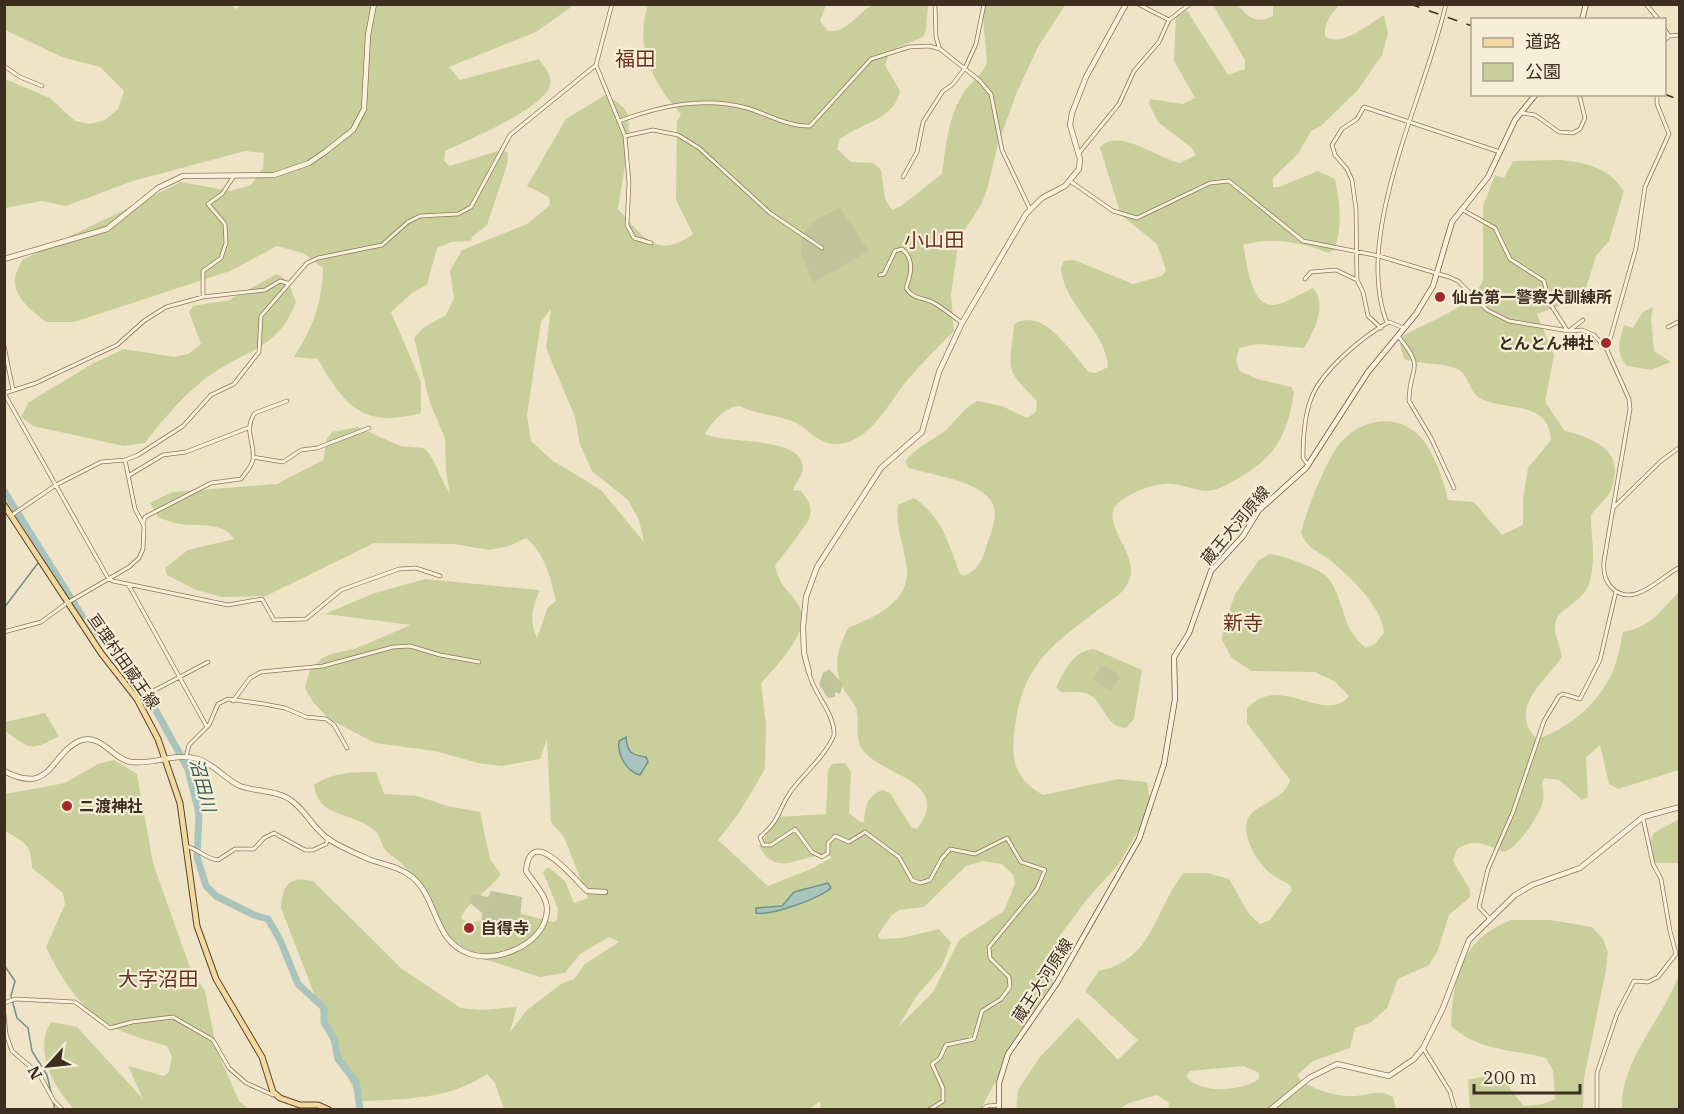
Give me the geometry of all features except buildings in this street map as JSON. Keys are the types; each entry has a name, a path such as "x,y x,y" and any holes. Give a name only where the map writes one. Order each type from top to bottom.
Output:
{"main road":[{"name":"亘理村田蔵王線","path":"4,505 67,603 137,699 166,760 180,803 197,926 206,954 216,979 262,1057 275,1095"},
{"path":"275,1095 300,1105 318,1105 329,1110"}],"street":[{"path":"4,259 65,244 107,229 158,188 177,178 200,175 274,175 309,163 353,130 362,115 366,95 368,35 374,4"},
{"path":"8,513 101,462 125,460 176,431 211,395 234,384 259,352 261,316 287,283 307,263 318,258 382,245 408,222 420,216 464,212 475,202 510,135 596,65 612,4"},
{"path":"935,4 936,37 940,48"},
{"path":"903,177 917,152 923,122 943,91 952,85 965,68 976,44 984,4"},
{"path":"929,1110 943,1101 945,1094 932,1064 940,1058 946,1045 974,1039 982,1011 1001,999 1010,987 1009,977 990,958 989,947 1037,889 1046,870 1021,862 1007,838 975,854 950,849 942,858 930,880 920,883 912,880 899,856 865,832 849,842 835,836 828,843 828,853 822,857 812,852 795,829 771,845 763,845 760,837 776,824 792,789 830,745 834,735 826,705 813,686 804,653 803,627 806,597 817,567 881,468 922,432 939,372 963,323 1030,209 1070,180 1080,165 1070,125 1072,113 1086,76 1126,4"},
{"path":"1138,4 1168,20"},
{"path":"1077,154 1084,149 1119,104 1134,71 1164,36 1168,20 1190,4"},
{"path":"1405,328 1389,323 1379,304 1381,219 1446,4"},
{"path":"1646,4 1657,18"},
{"path":"1666,30 1669,36"},
{"path":"1666,40 1669,36 1680,35"},
{"path":"619,121 666,105 724,105 747,108 794,124 810,126 871,59 909,47 940,48 965,68 991,94 1002,150 1030,209"},
{"path":"596,65 625,136 629,183 627,225 634,238 651,243"},
{"path":"4,66 20,77 42,86"},
{"name":"蔵王大河原線","path":"999,1107 999,1083 1008,1054 1075,954 1142,832 1146,810 1164,764 1169,737 1175,699 1174,657 1189,633 1211,571 1243,536 1259,510 1308,465 1354,391 1426,300 1437,275 1449,228 1461,209 1488,177 1520,113 1534,96"},
{"path":"1520,113 1536,115 1559,132 1573,133 1580,129 1584,118 1579,96"},
{"path":"1607,350 1636,248 1645,187 1669,134 1657,96"},
{"path":"1381,328 1368,316 1363,292 1357,280 1356,209 1353,180 1333,150 1334,141 1342,129 1357,119 1364,107 1500,152"},
{"path":"625,136 653,130 678,135 699,148 770,213 822,248"},
{"path":"203,297 203,271 221,258 226,243 225,224 208,204 222,194 234,176"},
{"path":"1070,180 1113,211 1137,218 1210,183 1229,182 1297,238 1379,256 1458,281 1487,310 1500,317 1519,323 1569,331 1582,330 1594,335 1607,350 1629,399 1630,409 1612,508 1604,566 1605,578 1616,591 1627,594 1638,593 1680,567"},
{"path":"1461,209 1495,228 1510,259 1544,281 1549,302 1569,331"},
{"path":"880,275 884,274 896,251 902,249 911,266 911,277 906,288 909,292 915,298 932,301 963,323"},
{"path":"1305,279 1311,272 1336,270 1357,280"},
{"path":"287,283 280,281 265,290 203,297 166,307 144,321 117,345 5,393 108,578 228,605 262,599 274,620 300,620 315,614 341,590 390,572 416,568 440,576"},
{"path":"1569,331 1583,320"},
{"path":"1668,327 1680,321"},
{"path":"1308,465 1303,458 1303,442 1312,395 1349,350 1389,323"},
{"path":"1398,336 1411,352 1416,365 1409,401 1431,438 1454,488"},
{"path":"4,346 13,390"},
{"path":"142,524 146,516 211,483 241,479 253,457 248,428 255,413 287,401"},
{"path":"128,476 163,455 186,452 248,428"},
{"path":"253,457 283,462 301,450 317,448 369,428"},
{"path":"1612,508 1661,461 1680,447"},
{"path":"4,632 41,622 67,603 129,567 140,558 143,549 142,524 135,509 125,460"},
{"path":"128,584 207,727"},
{"path":"1490,920 1479,907 1488,869 1513,812 1544,721 1558,696 1563,694 1580,699 1600,660 1616,591"},
{"path":"233,700 250,678 261,672 323,666 393,647 410,646 440,656 458,656 479,662"},
{"path":"137,699 208,662"},
{"path":"186,757 189,745 207,727 218,704 228,699 285,708 306,717 326,719 334,726 346,748"},
{"path":"4,771 16,776 34,778 52,769 73,745 86,739 94,739 128,761 144,763 186,757 200,760 240,786 291,799 328,839 410,875 425,892 446,936 468,954 480,956 505,953 535,936 544,924 548,906 545,897 526,871 528,860 534,854 547,854 560,861 587,891 605,892"},
{"path":"1270,1110 1309,1078 1337,1064 1389,1076 1414,1059 1423,1048 1443,1008 1464,948 1490,920 1525,888 1580,868 1643,817 1680,807"},
{"path":"1597,1110 1597,1073 1623,1001 1635,981 1648,981 1658,977 1676,954 1661,879 1653,864 1643,817"},
{"path":"186,846 198,849 209,858 218,860 235,849 254,849 264,838 274,833 305,850 313,850 326,843 328,839"},
{"path":"4,1003 15,999 75,1002 110,1028 132,1022 173,1017 213,1040 229,1068 246,1083 275,1095"},
{"path":"4,1014 6,1034 12,1051 39,1074 54,1101 63,1110"},
{"path":"1423,1048 1450,1092 1455,1110"},
{"path":"982,1110 987,1106 999,1107"}],"green space":[{"path":"890,3 928,5 926,30 923,37 890,51 885,65 900,91 897,100 876,120 840,139 837,149 851,162 873,163 881,170 885,199 892,210 901,206 942,174 948,132 954,111 964,92 987,63 982,5 1065,5 1038,47 1017,92 998,144 987,190 981,205 959,239 951,294 954,331 909,378 875,423 854,440 841,444 827,443 792,421 739,406 724,412 705,434 781,446 794,452 801,461 802,473 793,490 801,491 811,510 807,523 775,566 782,584 801,611 802,620 801,629 790,649 761,683 766,724 765,769 739,813 718,840 768,886 811,869 833,857 823,856 793,862 775,862 766,856 759,846 778,817 826,814 828,770 832,764 845,763 851,772 849,813 860,822 864,822 866,806 871,798 883,790 890,793 911,827 917,829 926,813 927,801 922,791 912,782 875,761 859,744 857,710 839,677 838,653 848,628 888,608 902,592 907,570 899,530 898,505 914,498 931,513 943,531 959,572 963,576 973,571 982,559 994,519 993,504 987,496 967,484 909,468 905,462 919,448 946,430 963,411 977,401 1002,406 1027,418 1036,412 1037,401 1018,381 1011,367 1014,324 1025,320 1036,321 1046,326 1056,334 1089,372 1096,373 1108,367 1106,354 1100,341 1069,294 1064,282 1061,268 1064,261 1074,260 1133,284 1162,276 1166,270 1157,244 1121,215 1100,148 1107,142 1116,140 1127,142 1180,163 1196,155 1192,148 1158,122 1149,104 1150,99 1183,104 1195,98 1174,61 1176,11 1182,9 1188,12 1228,75 1245,69 1245,60 1213,5 1237,5 1249,16 1262,20 1273,16 1273,5 1339,5 1326,27 1325,36 1332,39 1347,37 1384,15 1388,34 1382,55 1357,91 1321,126 1311,131 1298,154 1273,178 1273,187 1279,187 1318,171 1335,179 1340,214 1339,232 1334,250 1328,253 1308,246 1275,241 1243,245 1254,291 1265,303 1273,305 1283,303 1313,288 1319,302 1318,318 1304,348 1258,344 1239,348 1236,361 1240,371 1257,379 1291,387 1294,392 1283,434 1259,465 1218,489 1208,491 1166,484 1152,486 1118,503 1113,510 1113,519 1129,558 1131,568 1128,583 1119,595 1083,621 1053,647 1031,674 1023,691 1013,746 1018,771 1028,784 1043,795 1118,779 1147,782 1151,804 1143,823 1118,865 1088,898 1058,938 1049,974 1056,987 1010,1054 981,1109 821,1109 820,1101 808,1110 504,1109 495,1083 487,1074 443,1093 412,1098 363,1101 356,1095 339,1058 281,908 283,894 288,884 298,880 313,881 402,969 461,1008 483,1010 517,1007 510,1032 527,1010 561,984 574,979 585,964 619,942 609,937 580,954 565,973 540,977 459,951 446,937 423,893 404,865 386,850 377,833 368,825 330,810 323,804 317,796 314,785 328,777 376,772 384,794 418,796 447,806 480,812 490,859 501,874 464,912 461,918 468,923 518,913 553,922 557,920 558,909 543,872 548,867 565,881 574,903 588,898 564,837 551,822 547,739 540,759 502,766 478,763 435,751 375,743 329,719 313,702 305,688 310,670 321,659 331,654 354,649 411,625 325,614 372,594 425,579 540,590 532,614 537,638 548,607 556,601 546,567 538,551 526,538 509,546 489,550 454,544 374,543 266,596 222,597 196,590 167,575 165,568 188,550 234,539 224,529 178,524 158,517 150,503 172,492 277,484 323,460 327,439 332,432 358,427 400,446 424,448 432,458 450,493 446,472 445,438 430,403 414,338 423,328 446,315 454,298 450,271 462,250 527,224 550,205 549,197 527,186 566,119 605,95 620,104 627,113 629,133 618,209 643,236 660,245 680,242 693,234 676,200 677,121 681,114 662,90 649,64 643,35 648,5 826,5 820,21 828,31 835,31 846,26 871,6","holes":["551,309 546,348 575,417 580,445 592,471 628,500 639,520 644,542 601,490 553,461 531,441 527,415 541,322","982,861 1002,864 1013,875 1015,884 1004,911 959,940 933,992 898,1027 916,997 942,966 951,943 939,929 901,938 880,939 878,935 891,916 899,910 924,907 966,866"]},
{"path":"231,4 235,9 245,4 574,5 536,32 449,67 460,80 539,59 548,73 550,84 542,97 517,115 445,151 444,161 450,166 501,150 508,153 507,165 487,225 472,237 471,241 451,242 437,248 427,285 412,293 391,312 421,382 421,413 385,418 358,410 337,390 318,359 294,357 315,315 321,293 323,268 303,253 277,246 230,271 74,322 46,322 25,304 17,292 15,277 22,260 181,182 230,191 251,185 263,168 264,153 245,151 133,181 66,206 42,201 5,208 5,79 50,98 75,121 90,124 105,120 118,109 124,91 100,67 62,57 5,30 5,5"},
{"path":"1513,161 1579,162 1604,172 1624,191 1609,241 1596,256 1583,298 1537,314 1554,355 1545,402 1565,431 1587,438 1605,449 1615,465 1615,477 1611,490 1591,515 1593,558 1589,584 1586,591 1556,619 1556,633 1562,657 1532,696 1526,717 1529,728 1537,739 1560,729 1581,714 1599,695 1612,673 1623,632 1649,622 1679,592 1679,770 1618,789 1609,784 1600,745 1586,757 1588,797 1582,800 1559,780 1545,778 1542,782 1543,801 1533,823 1509,850 1503,852 1475,843 1457,849 1453,861 1470,890 1470,897 1449,915 1438,950 1429,965 1398,979 1387,1008 1370,1023 1355,1028 1350,1048 1313,1061 1297,1075 1306,1084 1330,1093 1346,1096 1388,1094 1393,1097 1396,1109 1168,1109 1169,1103 1157,1095 1129,1103 1119,1109 1016,1110 1018,1090 1040,1057 1078,1018 1118,1060 1138,1040 1085,991 1099,971 1117,965 1142,945 1184,873 1207,873 1229,879 1249,914 1260,924 1270,920 1292,890 1290,885 1272,875 1265,868 1249,844 1246,826 1248,818 1258,808 1284,791 1290,780 1247,723 1247,709 1259,699 1272,695 1327,705 1339,704 1349,696 1334,681 1315,672 1251,671 1231,657 1222,640 1223,629 1235,594 1259,560 1270,554 1293,560 1325,575 1338,596 1352,632 1366,648 1375,644 1384,633 1378,613 1364,593 1330,560 1309,546 1301,532 1324,471 1343,440 1362,426 1372,423 1383,421 1405,425 1423,440 1432,454 1448,500 1474,502 1502,535 1523,525 1523,499 1528,468 1551,440 1548,426 1542,417 1522,408 1486,401 1477,396 1459,370 1404,359 1400,345 1403,336 1459,307 1477,290 1483,280 1483,206 1495,175 1504,178","holes":["1244,1066 1259,1073 1259,1079 1251,1083 1221,1089 1201,1086 1186,1076 1190,1071"]},
{"path":"840,208 869,251 814,282 802,256 803,236 807,228 815,221"},
{"path":"277,274 287,282 296,302 282,328 264,344 218,370 198,385 169,413 145,443 124,446 33,426 21,417 29,402 92,364 124,349 174,357 188,354 201,344 189,312 193,306 229,300"},
{"path":"1653,307 1651,318 1654,351 1671,362 1651,370 1627,366 1619,351 1624,325 1633,328 1643,312"},
{"path":"1094,649 1142,670 1134,719 1126,728 1113,723 1092,696 1082,692 1061,692 1056,687 1066,668 1075,658"},
{"path":"1100,667 1108,667 1118,674 1119,679 1110,691 1094,680"},
{"path":"829,669 843,684 840,694 835,692 835,697 828,698 819,684 823,673"},
{"path":"45,713 59,736 42,744 26,745 5,731 5,722"},
{"path":"114,760 137,774 153,863 189,965 205,991 217,1051 239,1101 249,1109 74,1109 59,1091 48,1068 44,1045 51,1022 77,1027 143,1099 128,1066 164,1076 169,1072 172,1057 167,1046 127,1034 105,1023 87,1009 63,978 46,947 65,904 63,893 32,868 30,853 26,845 5,831 5,794 65,783 98,764"},
{"path":"1679,819 1679,863 1653,863 1649,843 1654,833"},
{"path":"491,891 522,897 519,931 493,935 481,930 482,913 469,902 473,894 488,897"},
{"path":"1511,920 1550,920 1592,927 1603,939 1608,952 1584,1078 1583,1109 1470,1109 1468,1080 1481,1077 1497,1077 1502,1080 1524,1106 1543,1104 1555,1099 1553,1071 1546,1058 1484,1045 1451,1026 1454,991 1463,962 1481,938 1494,928"},
{"path":"1679,974 1679,1109 1622,1109 1623,1091 1635,1057"}],"water":[{"path":"626,737 629,750 646,757 648,762 640,775 627,767 621,757 619,741"},
{"path":"828,883 831,888 806,902 772,912 756,913 756,908 782,906 794,892"}],"waterway":[{"name":"沼田川","path":"4,491 84,619 109,645 138,692 155,709 188,769 199,814 197,857 206,886 216,896 254,915 268,919 280,940 298,984 324,1008 324,1022 334,1039 338,1059 356,1082 360,1110"},
{"name":"沼田川","path":"41,559 45,555"},
{"path":"4,608 38,563"},
{"path":"4,965 15,981 11,996 17,1018 28,1028 32,1051 47,1075 55,1110"}],"railway":[{"path":"1410,4 1471,26"},
{"path":"1666,95 1680,100"}],"place":[{"name":"仙台第一警察犬訓練所","path":"1440,297"},
{"name":"とんとん神社","path":"1606,343"},
{"name":"ニ渡神社","path":"67,806"},
{"name":"自得寺","path":"469,928"}],"district":[{"name":"福田","path":"635,58"},
{"name":"小山田","path":"934,239"},
{"name":"新寺","path":"1243,622"},
{"name":"大字沼田","path":"158,978"}]}
